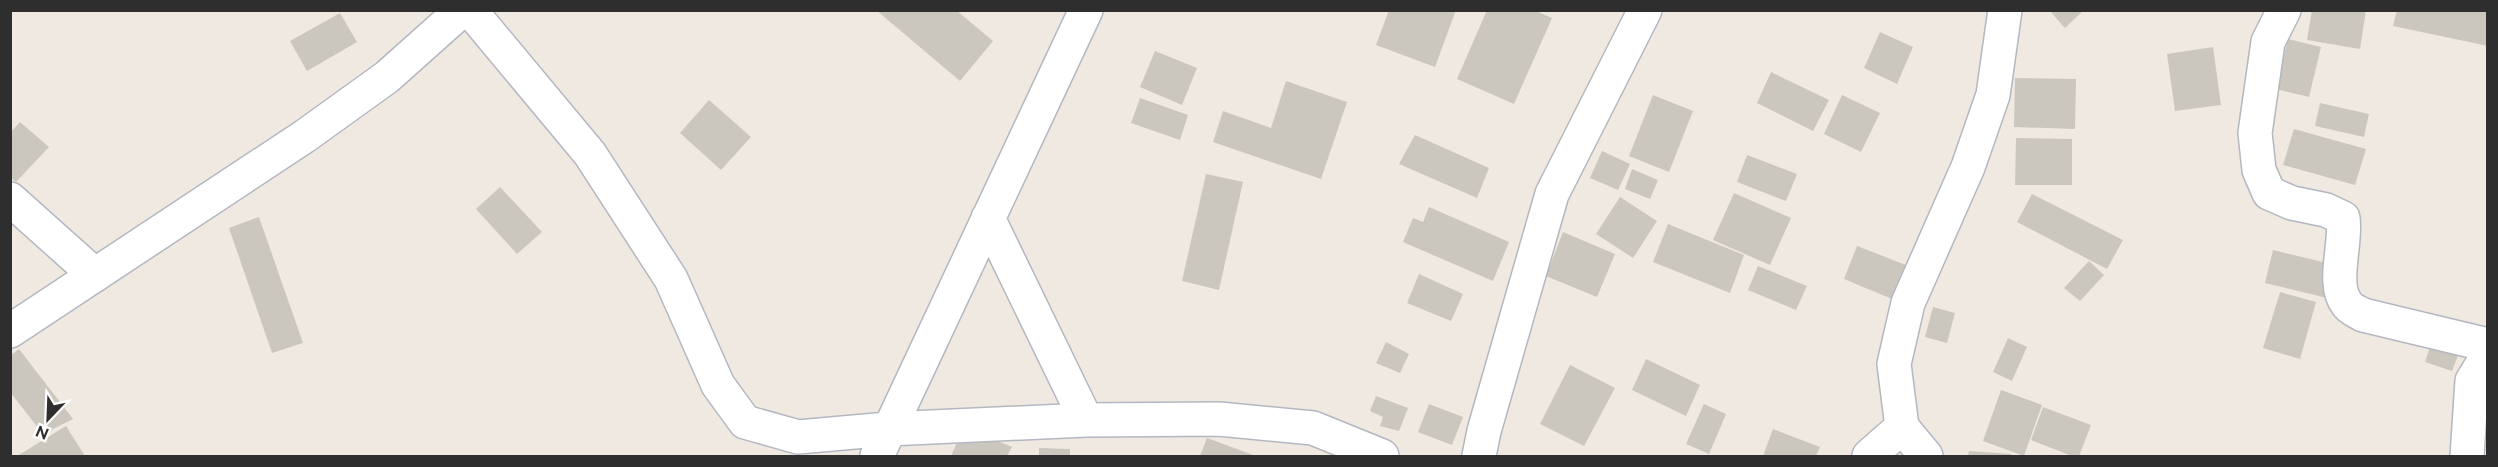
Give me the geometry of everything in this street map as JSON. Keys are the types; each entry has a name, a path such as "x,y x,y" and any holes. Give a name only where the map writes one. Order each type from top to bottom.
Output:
{"street":[{"path":"10,331 323,123 387,77 462,10"},
{"path":"470,10 590,154 671,279 718,385 745,422 798,437 882,443 1086,420 1219,419 1313,428 1382,456"},
{"path":"882,443 1086,10"},
{"path":"1479,456 1484,431 1552,194 1645,10"},
{"path":"1926,456 1902,427 1894,364 1908,303 1968,167 1993,95 2005,10"},
{"path":"2284,10 2268,42 2255,133 2259,170 2269,193 2292,203 2326,210 2343,218 2345,230 2339,286 2347,304 2363,315 2487,345"},
{"path":"10,199 95,275"},
{"path":"988,218 1086,420"},
{"path":"2467,456 2468,405 2472,381 2487,356"},
{"path":"1869,456 1902,427"}],"building":[{"path":"876,10 956,10 993,41 960,81"},
{"path":"1389,10 1456,10 1435,67 1376,45"},
{"path":"1487,10 1534,10 1552,18 1514,104 1457,79"},
{"path":"2049,10 2084,10 2065,28"},
{"path":"2312,10 2366,10 2360,49 2307,40"},
{"path":"2397,10 2488,10 2488,46 2393,26"},
{"path":"340,13 357,42 307,71 290,41"},
{"path":"1880,32 1913,47 1897,84 1864,68"},
{"path":"2288,39 2321,47 2309,97 2276,89"},
{"path":"2213,47 2221,105 2175,111 2167,54"},
{"path":"1155,51 1197,68 1182,105 1140,87"},
{"path":"1771,72 1829,100 1813,131 1757,103"},
{"path":"2015,78 2076,79 2075,129 2014,127"},
{"path":"1286,81 1347,102 1321,179 1213,142 1223,111 1271,128"},
{"path":"1653,95 1693,111 1669,172 1629,156"},
{"path":"1842,95 1880,113 1861,152 1824,134"},
{"path":"1140,98 1188,115 1180,140 1131,123"},
{"path":"709,100 751,137 721,170 680,133"},
{"path":"2320,103 2369,114 2364,137 2315,126"},
{"path":"20,122 49,147 16,182 10,177 10,133"},
{"path":"2294,129 2366,149 2355,185 2283,165"},
{"path":"1415,135 1489,168 1477,198 1399,164"},
{"path":"2016,138 2072,139 2072,185 2015,185"},
{"path":"1602,151 1630,164 1618,190 1590,178"},
{"path":"1747,155 1797,174 1786,201 1737,182"},
{"path":"1632,169 1658,180 1650,199 1625,189"},
{"path":"1206,174 1243,182 1219,290 1182,281"},
{"path":"500,187 542,232 517,254 476,209"},
{"path":"1734,193 1791,218 1770,265 1713,240"},
{"path":"2032,194 2123,240 2107,269 2017,222"},
{"path":"1620,197 1657,221 1633,258 1596,234"},
{"path":"1429,207 1509,242 1493,281 1403,242 1413,218 1423,222"},
{"path":"259,217 303,343 272,353 229,228"},
{"path":"1668,224 1744,255 1730,293 1653,262"},
{"path":"1563,232 1615,254 1597,297 1546,276"},
{"path":"1857,246 1906,265 1892,299 1844,279"},
{"path":"2273,250 2339,266 2331,299 2265,283"},
{"path":"2089,261 2104,275 2080,301 2064,288"},
{"path":"1758,266 1807,286 1796,310 1748,290"},
{"path":"1419,274 1463,294 1451,321 1407,303"},
{"path":"2280,292 2316,302 2300,359 2263,348"},
{"path":"1933,307 1955,313 1947,343 1925,337"},
{"path":"2008,338 2027,347 2012,381 1993,372"},
{"path":"2432,341 2460,350 2452,371 2425,362"},
{"path":"1386,342 1409,354 1400,373 1376,363"},
{"path":"19,349 73,419 43,434 10,392 10,356"},
{"path":"1646,359 1700,385 1686,416 1632,390"},
{"path":"1570,365 1615,388 1584,446 1540,424"},
{"path":"2001,390 2042,405 2024,456 1983,441"},
{"path":"1376,396 1408,408 1399,431 1380,426 1383,417 1370,411"},
{"path":"1429,404 1463,417 1452,445 1418,432"},
{"path":"1704,404 1726,414 1709,454 1686,444"},
{"path":"2043,407 2091,425 2079,456 2072,456 2031,440"},
{"path":"66,426 85,456 17,456"},
{"path":"964,427 1012,447 1007,456 951,456"},
{"path":"1773,429 1820,447 1816,456 1763,456"},
{"path":"1207,438 1256,456 1200,456"},
{"path":"1039,448 1070,449 1070,456 1039,456"},
{"path":"1969,451 2011,454 2011,456 1968,456"}]}
